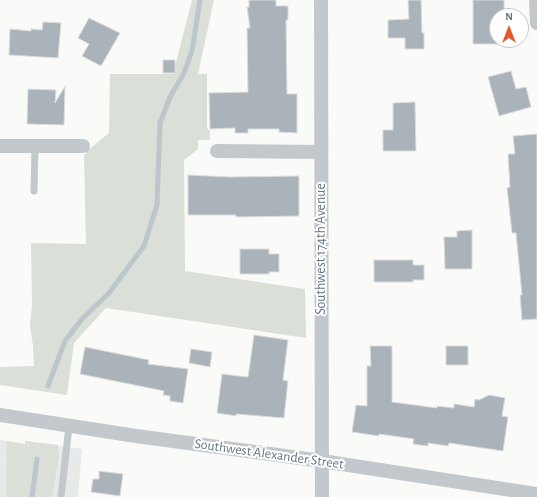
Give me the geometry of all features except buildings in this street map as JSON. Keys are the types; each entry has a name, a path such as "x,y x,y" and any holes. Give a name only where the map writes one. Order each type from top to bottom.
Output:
{"street":[{"name":"Southwest 174th Avenue","path":"321,0 322,497"},
{"path":"536,0 537,23"},
{"path":"0,146 83,146"},
{"path":"216,151 321,152"},
{"name":"Southwest Alexander Street","path":"0,415 322,461 537,494"}],"lane":[{"path":"34,192 35,146"},
{"path":"61,497 69,426"}],"shaded area":[{"path":"192,0 214,0 198,74 207,74 207,128 210,131 210,140 198,140 198,149 184,160 185,271 305,289 306,338 106,308 74,343 67,395 0,385 0,367 34,366 30,326 32,305 31,243 86,244 84,154 86,154 86,152 109,133 110,74 173,74"},
{"path":"0,440 25,444 25,441 82,449 78,497 0,497"},
{"path":"7,441 25,444 25,441 58,445 59,456 52,497 6,497"}],"waterway":[{"path":"48,386 65,341 82,319 109,293 144,246 157,205 160,123 170,97 184,73 192,51 200,0"},
{"path":"32,497 37,459"}]}
